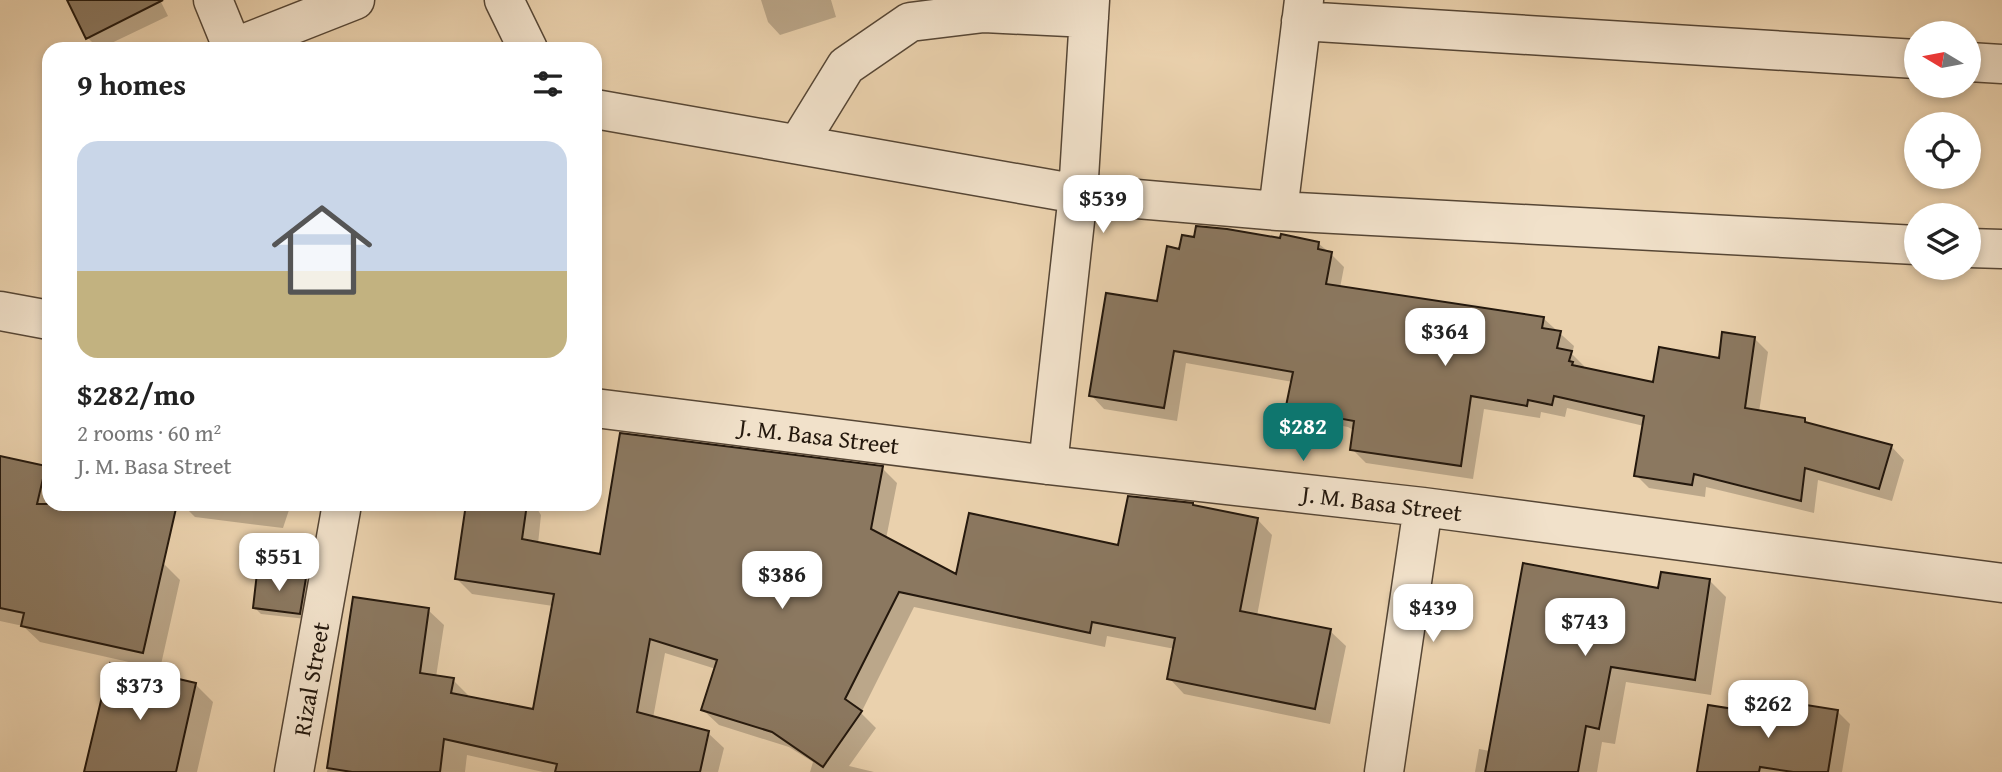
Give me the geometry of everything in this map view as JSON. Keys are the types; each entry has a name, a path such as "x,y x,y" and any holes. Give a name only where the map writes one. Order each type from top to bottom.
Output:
{"street":[{"path":"213,0 230,42"},
{"path":"250,42 355,0"},
{"path":"504,0 525,42"},
{"path":"797,144 846,66 911,22 984,13 1090,9 1078,194 1048,465"},
{"path":"1278,211 1302,11 1904,58"},
{"path":"1981,63 2002,64"},
{"path":"602,110 1078,194 1278,211 1904,244"},
{"path":"1981,248 2002,249"},
{"path":"0,311 42,319"},
{"name":"J. M. Basa Street","path":"602,409 1048,465 1423,507 2002,583"},
{"path":"1384,772 1423,507"},
{"name":"Rizal Street","path":"294,772 341,511"}],"building":[{"path":"67,0 163,0 86,39"},
{"path":"1196,226 1280,238 1281,234 1319,242 1318,249 1332,252 1326,284 1544,317 1542,328 1561,331 1557,348 1572,351 1569,361 1573,362 1572,365 1653,382 1659,347 1719,358 1722,332 1755,337 1745,408 1805,418 1805,422 1892,445 1879,489 1805,468 1801,501 1694,474 1692,485 1634,476 1644,416 1554,396 1552,405 1528,400 1527,406 1471,396 1461,466 1350,450 1354,421 1337,418 1337,415 1286,406 1293,372 1174,351 1164,408 1089,396 1106,293 1157,301 1167,246 1179,249 1182,235 1194,237"},
{"path":"620,433 883,466 871,529 956,574 969,513 1118,545 1128,496 1193,503 1258,518 1240,611 1331,629 1315,709 1167,679 1175,638 1092,622 1090,633 899,592 845,699 862,711 823,767 772,732 701,710 717,660 650,639 637,712 709,731 700,772 555,772 557,764 444,739 440,772 352,772 327,768 353,597 429,608 420,673 454,678 451,693 533,709 554,594 455,579 465,511 526,511 522,539 600,554"},
{"path":"0,456 42,465 42,483 37,504 42,504 42,511 175,511 143,653 21,626 24,613 0,608"},
{"path":"1523,563 1658,588 1661,572 1710,579 1695,680 1611,667 1599,729 1586,726 1578,772 1485,772"},
{"path":"257,573 306,578 300,614 253,608"},
{"path":"110,663 196,683 176,772 84,772"},
{"path":"1781,701 1838,710 1828,772 1793,772 1760,767 1759,772 1697,772 1708,705 1778,716"}]}
